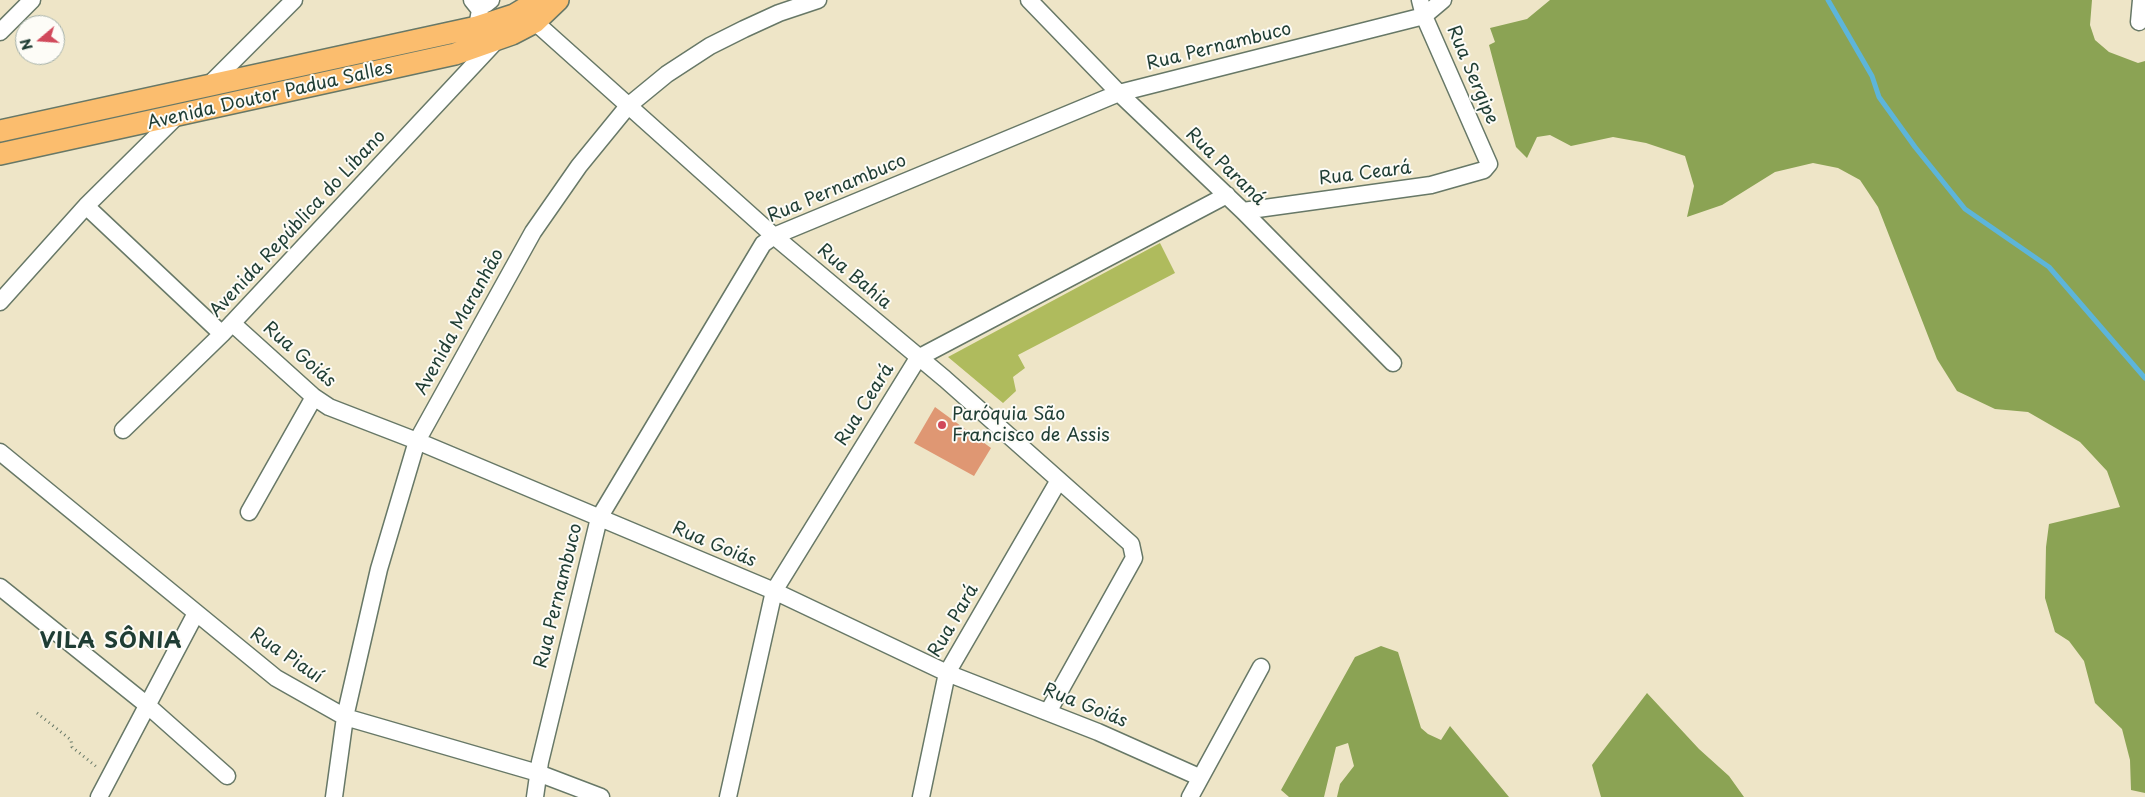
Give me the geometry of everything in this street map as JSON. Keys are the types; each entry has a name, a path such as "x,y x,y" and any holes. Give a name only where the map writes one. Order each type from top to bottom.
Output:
{"main road":[{"path":"529,8 558,0"},
{"name":"Avenida Doutor Padua Salles","path":"0,131 477,27 529,8"},
{"name":"Avenida Doutor Padua Salles","path":"0,154 174,118 455,54 496,40 529,8"}],"street":[{"path":"0,32 32,0"},
{"path":"0,302 86,206 174,118 194,103 210,84 294,0"},
{"name":"Avenida Maranhão","path":"334,797 345,717 379,569 417,441 533,232 579,166 628,106 667,74 710,46 779,13 818,0"},
{"name":"Rua Paraná","path":"1029,0 1119,93 1243,211 1393,363"},
{"name":"Rua Pernambuco","path":"535,797 538,773 571,629 599,518 763,244 774,236 1119,93 1422,8 1443,0"},
{"path":"2139,22 2142,0"},
{"path":"477,27 480,1"},
{"name":"Rua Bahia","path":"529,8 628,106 774,236 918,358 1131,544 1134,558 1048,712"},
{"name":"Rua Sergipe","path":"1422,8 1489,164"},
{"name":"Avenida República do Líbano","path":"123,430 227,329 496,40"},
{"name":"Rua Ceará","path":"1243,211 1431,185 1484,170 1489,164"},
{"name":"Rua Ceará","path":"728,797 774,591 918,358 1227,196"},
{"name":"Rua Goiás","path":"86,206 227,329 314,397 330,407 417,441 774,591 947,673 1048,712 1199,777"},
{"path":"249,512 314,397"},
{"name":"Rua Piauí","path":"0,452 269,673 345,717 538,773 601,797"},
{"name":"Rua Pará","path":"921,797 947,673 1059,480"},
{"path":"0,587 147,705 227,776"},
{"path":"100,797 196,613"},
{"path":"1190,797 1199,777 1261,667"}],"path":[{"path":"37,713 71,740 72,747 110,778"}],"green space":[{"path":"1550,0 2092,0 2090,25 2095,40 2109,52 2138,63 2145,61 2145,793 2131,790 2130,760 2122,729 2095,703 2084,661 2069,641 2055,632 2045,598 2046,547 2049,524 2120,507 2107,471 2080,442 2028,412 1995,409 1957,391 1937,359 1878,207 1860,180 1838,168 1813,163 1775,172 1722,205 1687,217 1694,186 1685,156 1646,143 1613,137 1571,146 1550,135 1537,137 1527,158 1516,147 1489,45 1495,42 1490,28 1527,19"},
{"path":"1160,243 1175,273 1018,355 1025,368 1013,377 1016,391 1003,403 948,357"},
{"path":"1381,646 1398,652 1421,728 1428,734 1441,740 1450,726 1509,797 1337,797 1340,784 1354,766 1348,743 1336,747 1324,797 1289,797 1281,790 1355,657"},
{"path":"1647,693 1699,749 1729,776 1744,797 1601,797 1592,765"}],"building":[{"name":"Paróquia São Francisco de Assis","path":"935,407 991,448 974,476 914,443"}],"waterway":[{"path":"1828,0 1872,76 1879,97 1915,147 1965,209 2049,267 2145,378"}],"place":[{"name":"Paróquia São Francisco de Assis","path":"942,425"}],"district":[{"name":"VILA SÔNIA","path":"111,642"}]}
